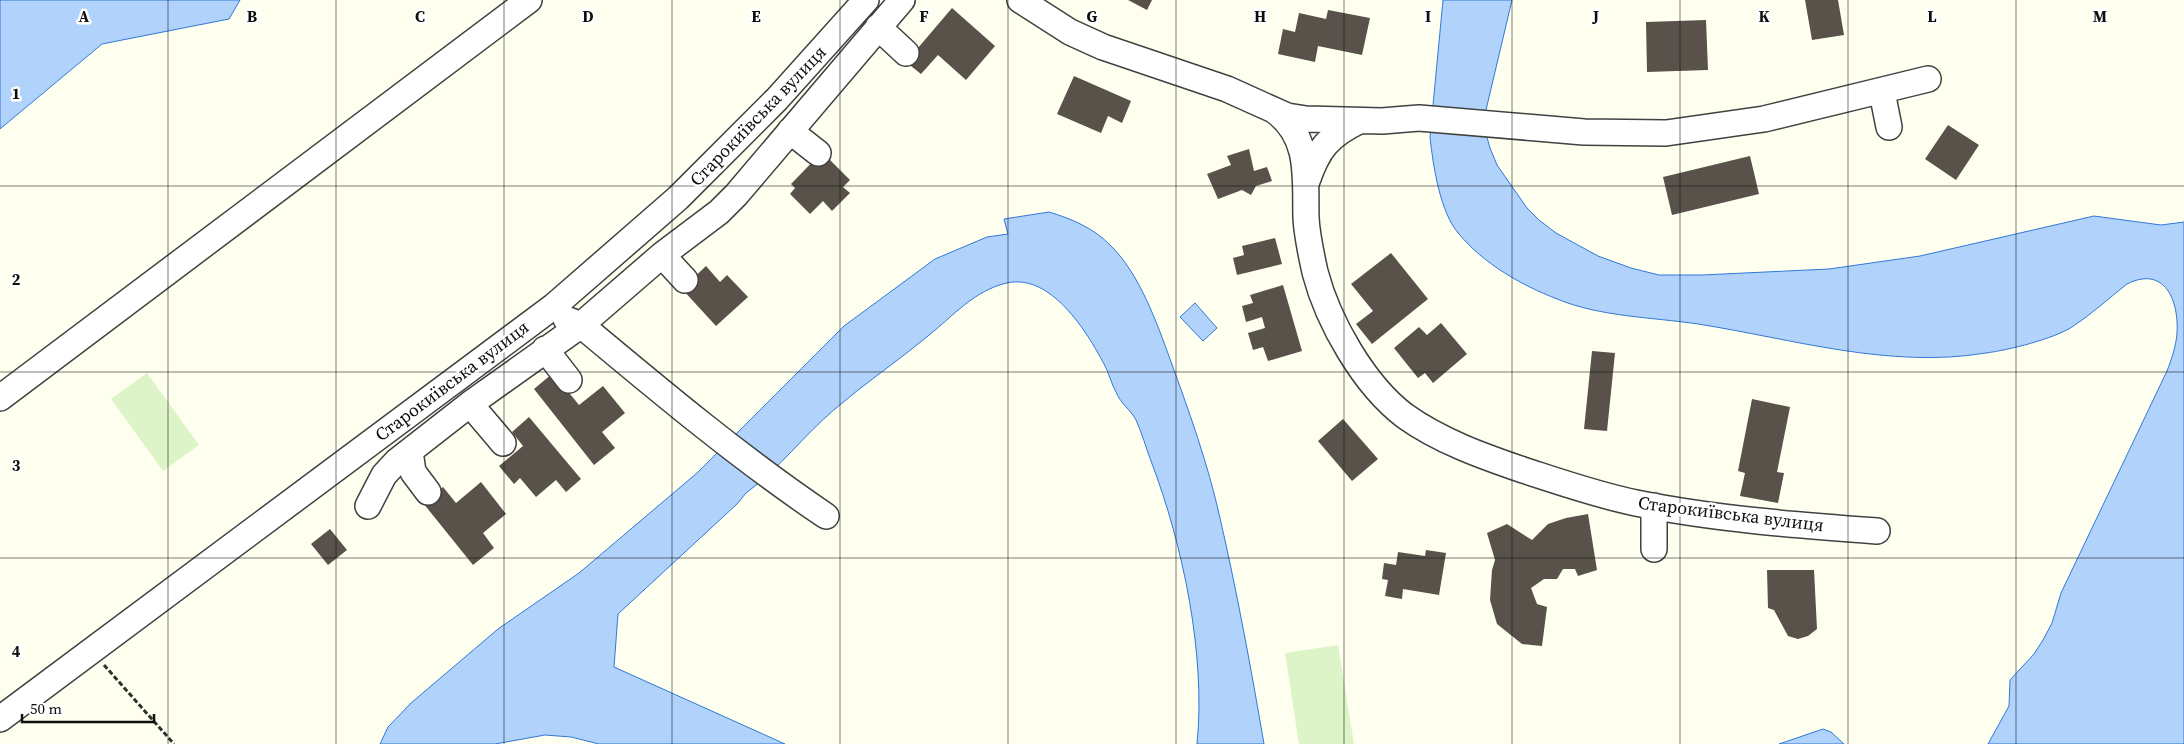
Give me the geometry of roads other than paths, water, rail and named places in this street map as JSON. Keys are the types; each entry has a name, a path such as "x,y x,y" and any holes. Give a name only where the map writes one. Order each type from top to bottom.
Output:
{"street":[{"path":"0,398 529,0"},
{"name":"Старокиївська вулиця","path":"0,719 90,650 554,306 678,198 801,74 866,0"},
{"path":"368,506 384,474 404,456 544,349 581,325 662,254 726,204 902,0"},
{"path":"1020,0 1070,32 1103,47 1248,97 1275,111 1297,119 1370,121 1419,118 1513,127 1630,134 1666,133 1764,120 1928,79"},
{"path":"878,27 906,52"},
{"path":"1882,92 1889,127"},
{"name":"Старокиївська вулиця","path":"1248,97 1274,111 1291,126 1302,150 1307,182 1306,219 1310,247 1325,301 1336,326 1352,354 1387,400 1425,429 1467,450 1590,492 1763,522 1877,531"},
{"path":"1307,182 1314,160 1325,144 1338,132 1370,121"},
{"path":"790,131 818,154"},
{"path":"662,254 685,280"},
{"path":"554,306 565,319 581,325 699,423 826,516"},
{"path":"544,349 568,380"},
{"path":"470,404 503,443"},
{"path":"404,456 428,492"},
{"path":"1654,549 1668,507"}],"water":[{"path":"0,0 240,0 229,19 102,44 0,129"},
{"path":"1443,0 1512,0 1486,110 1485,130 1497,165 1527,208 1539,220 1556,233 1598,256 1631,268 1659,275 1702,275 1829,269 1920,256 2094,216 2161,225 2184,222 2184,744 1988,744 2009,706 2010,680 2034,654 2052,623 2061,593 2167,371 2176,343 2177,321 2172,298 2167,289 2151,279 2140,279 2127,284 2072,327 2054,336 2006,349 1950,357 1877,355 1841,350 1698,324 1591,310 1557,299 1517,280 1480,255 1452,225 1442,201 1435,174 1430,137"},
{"path":"1049,212 1082,225 1097,234 1111,246 1121,257 1139,284 1159,330 1198,438 1210,478 1238,602 1264,744 1197,744 1199,710 1198,674 1195,637 1189,601 1173,528 1140,430 1134,416 1118,396 1104,364 1088,336 1066,308 1053,296 1038,287 1023,282 1007,283 985,291 846,399 758,484 746,493 737,504 618,614 614,667 785,744 599,744 571,737 545,735 495,744 380,744 388,727 411,703 498,629 579,573 697,473 844,326 935,259 987,237 1008,234 1004,219"},
{"path":"1195,303 1217,328 1203,341 1180,317"},
{"path":"1823,729 1831,732 1844,744 1779,744"}]}
